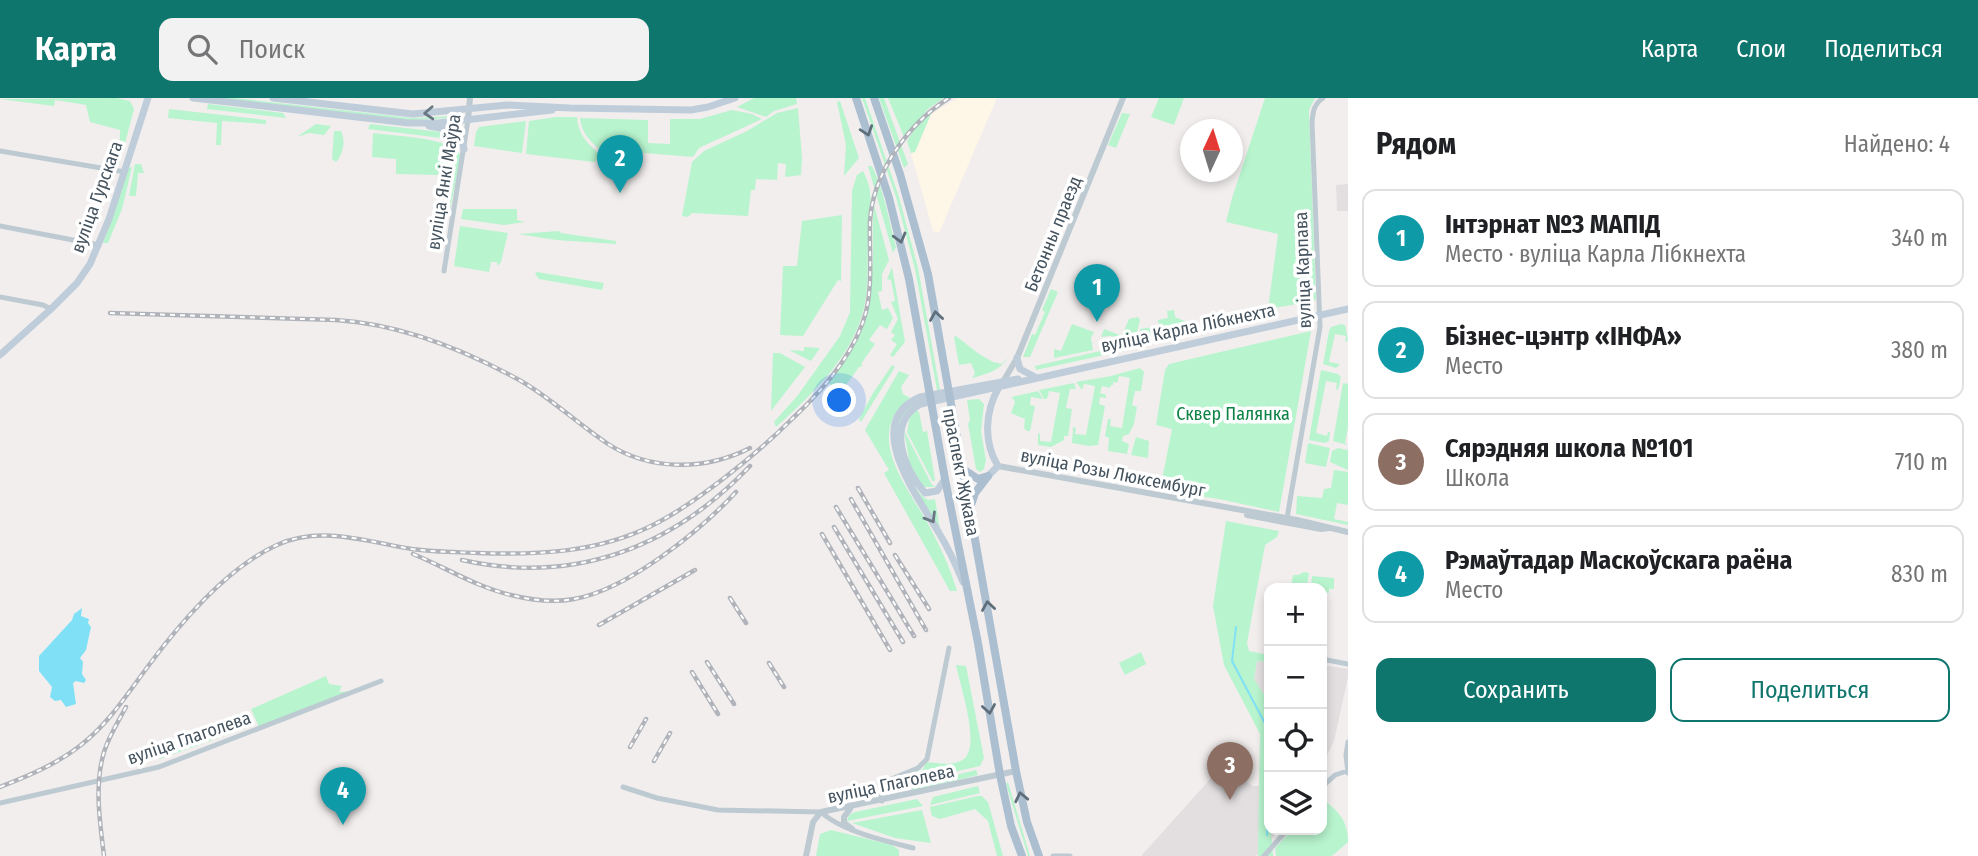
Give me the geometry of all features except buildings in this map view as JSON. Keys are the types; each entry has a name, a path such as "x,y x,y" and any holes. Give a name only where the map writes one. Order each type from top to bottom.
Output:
{"main road":[{"name":"вуліца Гурскага","path":"0,355 51,309 83,274 99,245 148,98"},
{"path":"193,98 449,130 462,139 464,149"},
{"path":"273,98 413,114 507,105 691,110 735,98"},
{"name":"праспект Жукава","path":"856,98 890,201 909,279 934,422 970,599 1000,775 1011,826 1022,856"},
{"name":"праспект Жукава","path":"874,98 900,174 928,274 1016,771 1027,822 1039,856"},
{"path":"408,123 468,120 570,108"},
{"path":"890,201 908,201"},
{"name":"вуліца Карла Лібкнехта","path":"945,479 934,493 929,494 922,490 904,454 900,436 902,422 910,410 921,404 1348,309"},
{"path":"1017,358 1020,369 1035,377"},
{"name":"вуліца Карла Лібкнехта","path":"970,599 953,556 901,467 894,432 902,410 920,397 1004,380 1035,377"},
{"path":"970,511 975,493 998,466 989,446 988,428 993,398 1004,380"},
{"path":"990,383 999,388"},
{"path":"985,391 992,394 993,398"},
{"path":"962,467 974,477 981,479 988,476"}],"street":[{"name":"вуліца Янкі Маўра","path":"444,271 470,98"},
{"name":"Бетонны праезд","path":"1004,380 1017,358 1123,98"},
{"name":"вуліца Карпава","path":"1287,518 1321,327 1312,134 1313,110 1316,103 1323,98"},
{"path":"0,151 125,172"},
{"path":"0,226 99,245"},
{"path":"0,298 43,305 51,309"},
{"name":"вуліца Розы Люксембург","path":"998,466 1287,518 1348,532"},
{"name":"вуліца Розы Люксембург","path":"1223,508 1321,529 1329,528"},
{"path":"882,801 877,785 918,768 927,760 949,648"},
{"path":"1327,660 1348,664"},
{"name":"вуліца Глаголева","path":"0,803 159,766 382,681"},
{"path":"1327,782 1335,775 1348,772 1348,742"},
{"name":"вуліца Глаголева","path":"623,787 657,798 718,810 821,812 1016,771"},
{"path":"852,829 844,823 844,817 848,810 855,806"},
{"path":"806,856 813,822 821,812 828,819 852,829 913,848"},
{"path":"1264,856 1283,835"},
{"path":"903,856 906,846"},
{"path":"1053,856 1070,856"}],"shaded area":[{"path":"958,98 997,98 939,233 933,231 911,153 915,151 931,114"},
{"path":"1348,184 1348,211 1337,211 1336,185"},
{"path":"1257,661 1264,662 1264,694 1254,679"},
{"path":"1327,666 1348,669 1334,741 1327,756"},
{"path":"1264,734 1264,835 1275,835 1256,856 1141,856 1213,776 1221,782 1230,771 1253,786 1259,786 1260,735"}],"green space":[{"path":"116,98 130,101 134,109 119,166 120,130 90,122 86,105 55,100 54,106 0,99"},
{"path":"216,98 412,118 453,118 411,120"},
{"path":"754,98 796,98 797,104 774,111 766,117 737,107"},
{"path":"862,98 865,98 899,197 918,268 940,390 937,390 915,269 896,197"},
{"path":"879,98 884,98 908,164 904,168"},
{"path":"888,98 944,98 929,108 904,137"},
{"path":"1159,98 1184,98 1174,125 1151,117"},
{"path":"1265,98 1315,98 1309,110 1314,301 1268,309 1278,234 1226,222 1237,182 1243,182 1243,165"},
{"path":"840,101 859,158 844,176 846,145 837,102"},
{"path":"208,104 283,113 286,118 207,109"},
{"path":"798,108 801,175 785,177 786,164 778,163 777,180 756,179 755,190 751,190 748,216 692,213 688,217 682,216 692,162 704,151 747,131 777,113"},
{"path":"169,109 266,120 266,124 222,121 221,145 216,145 217,123 168,118"},
{"path":"732,110 762,119 699,148 693,157 632,152 620,154 604,150 603,153 585,133 580,118 648,120 648,143 670,144 670,119 700,119"},
{"path":"1122,113 1130,114 1116,148 1108,145"},
{"path":"931,114 915,152 911,153 907,141 919,122"},
{"path":"577,117 582,134 601,155 600,158 594,162 526,154 529,121"},
{"path":"526,121 522,153 474,146 479,127"},
{"path":"316,124 331,126 324,135 309,133 297,137"},
{"path":"370,124 453,135 449,139 368,129"},
{"path":"334,131 341,131 343,139 342,151 336,162 332,159"},
{"path":"373,133 435,141 456,150 461,156 449,214 443,213 445,196 438,175 396,174 396,159 372,157"},
{"path":"135,164 141,164 144,173 138,173 136,196 129,196"},
{"path":"868,166 872,166 883,195 896,247 893,253"},
{"path":"132,167 122,209 108,243 103,243 128,168"},
{"path":"863,171 871,204 867,287 860,321 843,356 804,401 776,427 774,422 798,395 840,336 850,312 852,191 857,175"},
{"path":"874,205 889,260 882,274 882,291 878,292 882,310 888,308 893,318 887,329 880,325 869,340 875,344 861,364 863,366 859,367 836,395 827,383 857,338 867,308 872,274"},
{"path":"463,209 517,209 517,220 525,222 504,225 461,219"},
{"path":"842,215 841,281 838,280 803,336 780,335 783,266 797,266 802,221"},
{"path":"460,226 508,233 498,266 497,262 491,262 489,272 454,266"},
{"path":"559,231 616,241 616,244 556,240 518,234"},
{"path":"892,267 905,342 893,357 890,355 897,344 891,340 895,335 891,332 898,319 891,302 895,301 891,280 887,279"},
{"path":"537,272 604,283 602,290 539,279 535,274"},
{"path":"1051,289 1058,292 1030,357 1023,357 1045,312 1042,310"},
{"path":"1174,310 1175,317 1196,326 1141,338 1140,329 1159,326 1158,320 1168,318 1167,311"},
{"path":"1138,317 1140,320 1135,340 1101,337 1104,329 1122,336 1129,319"},
{"path":"1072,324 1094,332 1091,338 1093,350 1054,358 1054,349 1061,351"},
{"path":"1345,325 1348,340 1345,342 1346,336 1335,334 1329,362 1340,364 1336,368 1323,364 1329,331 1331,327"},
{"name":"Сквер Палянка","path":"1311,331 1279,512 1160,490 1172,429 1156,425 1165,370 1169,364"},
{"path":"956,336 993,362 1002,364 1009,357 1002,365 993,371 972,378 975,373 971,363 959,365"},
{"path":"1135,343 1136,348 1036,370 1035,366"},
{"path":"804,347 820,348 811,361 789,350 804,351"},
{"path":"773,353 780,353 805,367 771,411"},
{"path":"892,365 895,367 861,422 859,419 873,393"},
{"path":"1140,368 1144,372 1141,391 1135,391 1132,405 1137,407 1134,424 1122,441 1129,444 1127,454 1108,451 1109,438 1105,436 1108,419 1111,419 1110,426 1122,428 1130,378 1119,376 1117,383 1113,382 1110,388 1102,386 1100,393 1106,395 1106,398 1100,397 1099,404 1105,406 1098,445 1072,443 1073,427 1076,428 1075,434 1086,435 1095,386 1084,384 1082,390 1076,382"},
{"path":"1321,370 1341,377 1338,390 1337,383 1326,381 1316,433 1327,436 1330,432 1329,441 1325,443 1309,440"},
{"path":"899,371 909,375 901,387 903,394 910,398 896,412 890,427 889,443 893,460 940,547 957,591 950,591 884,473 889,470 865,430"},
{"path":"1074,383 1076,389 1070,389 1066,408 1072,409 1068,436 1064,436 1064,440 1051,447 1038,445 1038,433 1040,441 1051,442 1060,393 1049,391 1047,399 1044,399 1039,390"},
{"path":"1343,383 1348,384 1348,427 1345,443 1348,445 1333,441"},
{"path":"1038,391 1043,399 1031,397 1030,405 1035,406 1030,431 1027,431 1024,428 1025,419 1011,413 1015,402 1012,397"},
{"path":"979,399 984,404 981,432 986,460 984,469 980,472 976,469 968,424 970,420 967,400"},
{"path":"920,402 901,423 905,454 915,486 928,500 935,499 940,529 915,487 906,470 897,437 899,422 906,410"},
{"path":"916,410 919,412 923,432 927,431 935,480 933,482 907,432 910,417"},
{"path":"904,430 932,485 936,487 924,487 910,466"},
{"path":"1136,437 1149,441 1148,458 1131,455"},
{"path":"1308,443 1330,448 1326,467 1305,463"},
{"path":"1338,448 1348,450 1348,470 1330,462 1332,451"},
{"path":"1334,470 1348,472 1348,505 1337,503 1334,519 1348,522 1348,525 1296,514 1297,496 1322,498 1324,489 1331,488"},
{"path":"1226,521 1279,531 1277,537 1265,545 1247,643 1249,651 1264,654 1264,662 1257,661 1254,679 1264,694 1264,835 1271,835 1273,856 1258,856 1260,734 1224,665 1213,606"},
{"path":"1309,573 1307,583 1292,583 1293,575"},
{"path":"1312,576 1334,578 1334,589 1329,589 1327,593 1327,583 1311,583"},
{"path":"1141,652 1146,664 1125,675 1119,663"},
{"path":"956,665 966,666 984,758 980,766 884,788 883,784 923,769 926,762 951,763 965,758 969,751 970,727"},
{"path":"326,676 329,684 342,686 339,692 353,691 259,727 251,709"},
{"path":"246,717 249,726 160,759 158,757"},
{"path":"976,770 978,775 912,791 911,786"},
{"path":"1008,782 1030,856 1006,784"},
{"path":"978,786 980,793 930,805 933,797"},
{"path":"978,796 988,802 1003,856 997,856 988,821 975,809 940,819 932,816 930,807"},
{"path":"917,799 923,806 847,821 849,815 855,812"},
{"path":"1327,803 1344,822 1348,834 1348,842 1332,856 1276,856 1275,848 1287,835 1327,835"},
{"path":"922,810 931,843 895,838 852,823"},
{"path":"831,830 892,845 899,850 899,856 816,856 820,834"}],"water":[{"path":"82,608 81,616 89,619 91,627 86,650 80,658 83,662 82,674 86,680 84,683 73,683 76,704 66,707 61,700 55,701 50,697 52,687 39,671 39,656"}],"waterway":[{"path":"1236,627 1232,661 1269,731 1268,772"}],"railway":[{"path":"0,787 52,764 91,736 118,707 176,631 207,597 241,567 277,545 310,536 327,536 437,551 522,553 566,550 630,535 668,517 705,492 761,448 803,408 826,384 846,357 866,312 870,278 870,221 878,185 886,167 907,135 934,108 949,98"},
{"path":"110,313 336,320 384,327 432,340 500,370 543,396 608,444 642,459 678,465 696,464 733,456 750,448"},
{"path":"462,560 503,567 543,567 582,563 619,553 688,519 720,495 750,466"},
{"path":"858,488 890,543"},
{"path":"413,554 473,582 519,597 558,601 574,599 617,584 661,557 703,524 736,492"},
{"path":"851,499 926,630"},
{"path":"836,507 914,636"},
{"path":"834,527 903,642"},
{"path":"822,534 890,650"},
{"path":"895,555 929,609"},
{"path":"599,625 695,570"},
{"path":"730,598 746,623"},
{"path":"707,662 734,704"},
{"path":"769,663 784,687"},
{"path":"692,672 718,714"},
{"path":"104,856 99,778 108,740 126,707"},
{"path":"630,747 646,719"},
{"path":"654,761 670,733"}],"place":[{"name":"Бізнес-цэнтр «ІНФА»","path":"620,193"},
{"name":"Інтэрнат №3 МАПІД","path":"1097,322"},
{"name":"Сярэдняя школа №101","path":"1230,800"},
{"name":"Рэмаўтадар Маскоўскага раёна","path":"343,825"}]}
